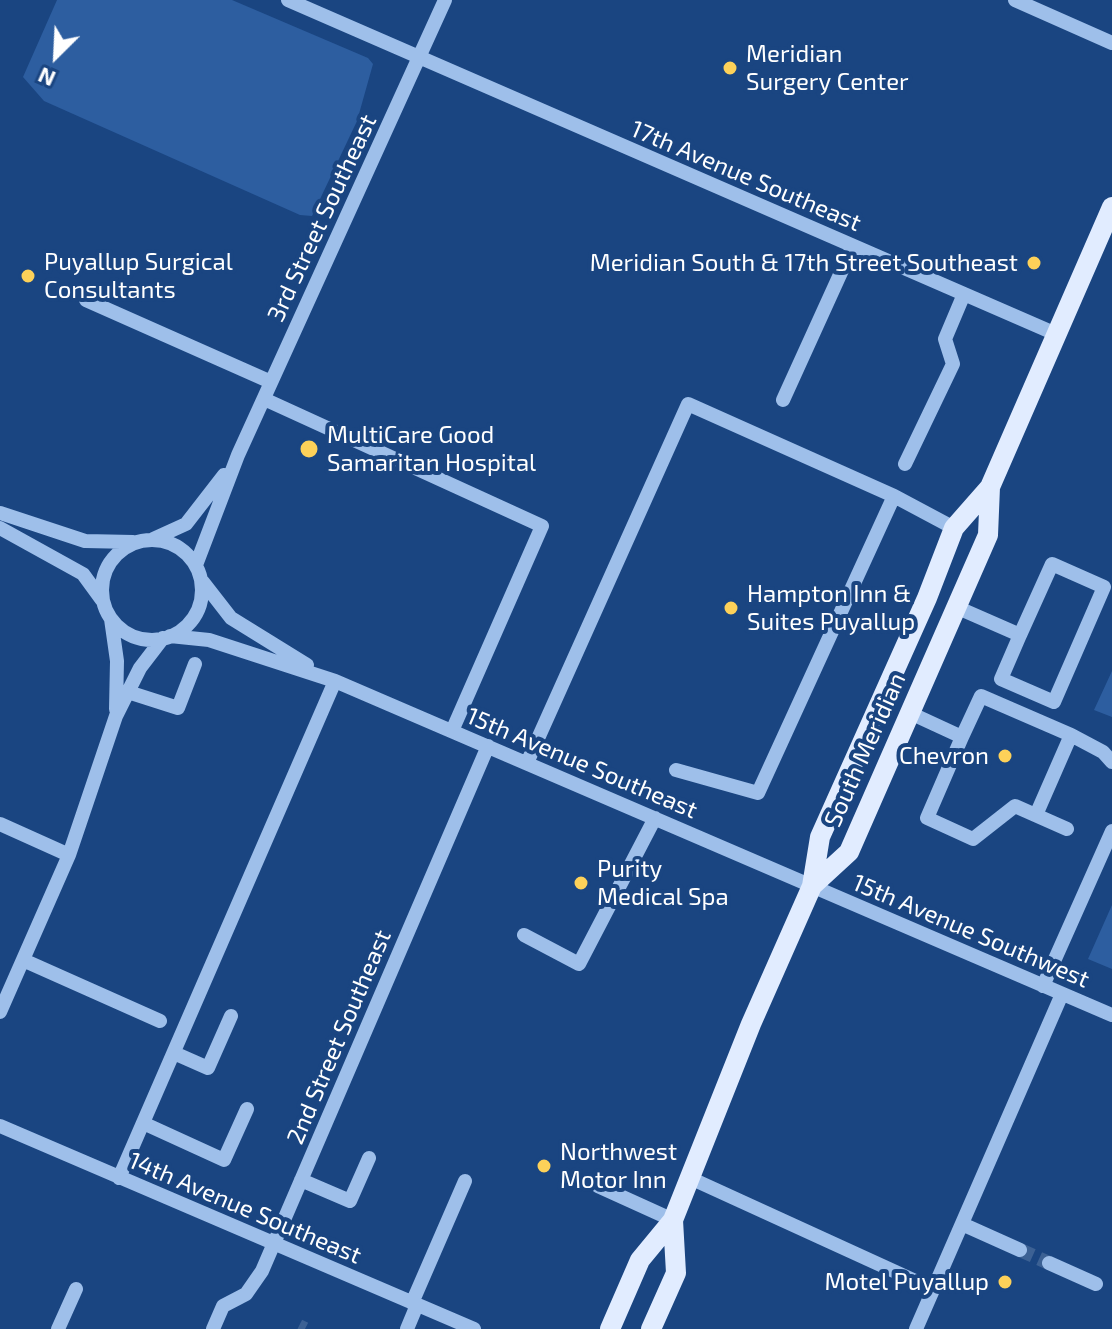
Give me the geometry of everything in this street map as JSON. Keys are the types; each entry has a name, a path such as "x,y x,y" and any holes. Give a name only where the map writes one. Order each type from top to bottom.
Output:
{"main road":[{"name":"South Meridian","path":"610,1329 640,1260 673,1220 812,886 820,837 927,598 954,528 990,487 1112,207"},
{"name":"South Meridian","path":"812,886 849,852 988,535 990,487"},
{"name":"South Meridian","path":"651,1329 676,1273 673,1220"}],"street":[{"name":"17th Avenue Southeast","path":"288,0 1056,334"},
{"name":"3rd Street Southeast","path":"196,565 238,455 445,0"},
{"path":"1015,0 1112,43"},
{"path":"783,400 853,246"},
{"path":"905,464 953,364 945,339 964,294"},
{"path":"86,300 271,382"},
{"path":"264,399 542,526 452,731"},
{"path":"527,763 688,404 894,496 954,528"},
{"name":"3rd Street Southeast","path":"145,541 186,524 238,455"},
{"path":"676,770 758,793 894,496"},
{"path":"0,513 85,541 145,541 178,547 196,565 202,581 202,598 196,615 185,628 166,637 143,663 116,716 69,855 0,1012"},
{"path":"0,528 83,574 108,611 138,637 166,637"},
{"path":"116,716 117,661 105,573 124,549 145,541"},
{"path":"1052,564 1104,587 1054,702 1001,679 1020,635 1052,564"},
{"name":"15th Avenue Southeast","path":"202,581 216,602 253,635 335,681"},
{"path":"956,607 1020,635"},
{"name":"15th Avenue Southeast","path":"166,637 209,640 335,681 812,886"},
{"path":"128,692 178,708 195,664"},
{"path":"119,1178 335,681"},
{"path":"1067,829 1015,806 973,839 927,818 981,696 1071,735 1103,752 1112,762"},
{"path":"910,713 962,737"},
{"path":"1036,815 1071,735"},
{"name":"2nd Street Southeast","path":"213,1329 223,1306 254,1286 488,746"},
{"path":"524,935 579,964 655,818"},
{"path":"0,824 69,855"},
{"path":"1043,986 1112,831"},
{"name":"15th Avenue Southwest","path":"812,886 1112,1015"},
{"path":"23,960 160,1021"},
{"path":"916,1329 1062,994"},
{"path":"174,1053 208,1068 231,1016"},
{"path":"143,1123 224,1160 247,1109"},
{"name":"14th Avenue Southeast","path":"0,1126 474,1329"},
{"path":"301,1180 350,1201 369,1158"},
{"path":"690,1178 933,1289"},
{"path":"407,1329 414,1304 465,1181"},
{"path":"598,1186 673,1220"},
{"path":"962,1224 1020,1250"},
{"path":"1049,1263 1096,1284"},
{"path":"58,1329 76,1289"}],"shaded area":[{"path":"57,0 232,0 368,58 373,64 357,121 312,216 300,215 44,101 23,77"},
{"path":"1112,671 1112,717 1094,710"},
{"path":"1112,905 1112,969 1088,959"}],"tunnel":[{"path":"1020,1250 1049,1263"},
{"path":"299,1326 305,1329"}],"place":[{"name":"Meridian Surgery Center","path":"730,68"},
{"name":"Meridian South & 17th Street Southeast","path":"1034,263"},
{"name":"Puyallup Surgical Consultants","path":"28,276"},
{"name":"MultiCare Good Samaritan Hospital","path":"309,449"},
{"name":"Hampton Inn & Suites Puyallup","path":"731,608"},
{"name":"Chevron","path":"1005,756"},
{"name":"Purity Medical Spa","path":"581,883"},
{"name":"Northwest Motor Inn","path":"544,1166"},
{"name":"Motel Puyallup","path":"1005,1282"}]}
